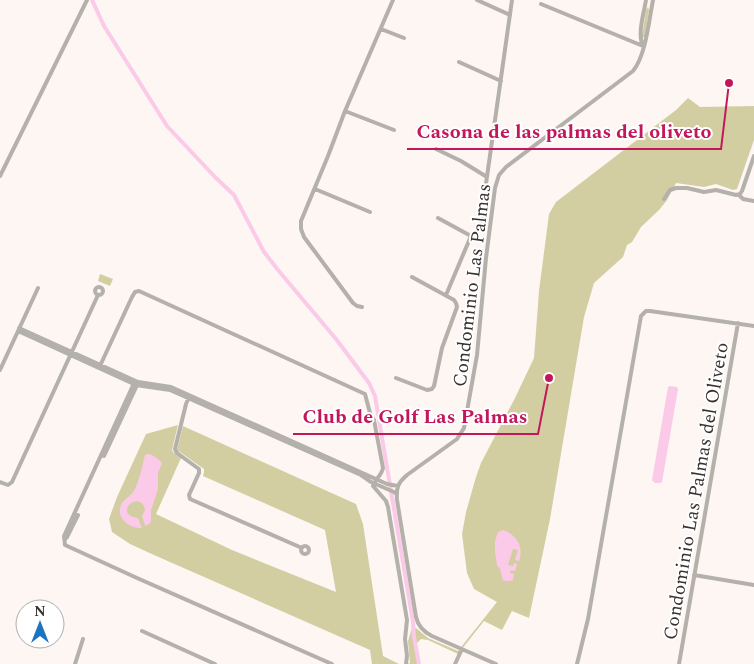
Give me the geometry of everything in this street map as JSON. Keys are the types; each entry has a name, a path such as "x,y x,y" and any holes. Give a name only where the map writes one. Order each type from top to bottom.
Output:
{"street":[{"path":"0,176 87,0"},
{"path":"362,307 353,303 303,234 301,226 302,218 393,0"},
{"path":"477,0 510,15"},
{"path":"446,295 471,236 477,232 480,226 512,0"},
{"name":"Condominio Las Palmas","path":"643,46 640,33 646,0"},
{"name":"Condominio Las Palmas","path":"398,486 400,481 407,475 457,438 464,428 476,355 495,188 499,175 506,167 630,74 639,62 647,36 653,0"},
{"path":"541,4 643,46"},
{"path":"381,29 404,38"},
{"path":"459,62 501,82"},
{"path":"346,111 394,130"},
{"path":"436,149 461,161 487,177"},
{"path":"739,195 754,156"},
{"path":"664,199 670,190 687,188 704,192 716,190 739,195 754,201"},
{"path":"315,189 370,212"},
{"path":"438,218 471,236"},
{"path":"396,378 427,390 433,388 440,352 457,306 455,301 446,295 412,277"},
{"path":"0,370 38,288"},
{"path":"100,366 134,292 139,291 365,394 374,420 383,468 373,487 386,501 388,507 407,620 405,639 406,664"},
{"path":"0,482 8,485 12,482 98,295"},
{"path":"577,664 588,619 641,316 646,311 650,311 754,326"},
{"name":"Condominio Las Palmas del Oliveto","path":"679,664 738,323"},
{"path":"18,329 136,383 168,389 189,397 389,485 398,486 397,494 418,623 428,634 496,664"},
{"path":"136,383 64,536 64,544 332,664"},
{"path":"189,397 361,475 397,494"},
{"path":"189,397 175,449 177,453 199,469 189,495 190,499 302,548"},
{"path":"694,575 754,585"},
{"path":"142,631 215,664"},
{"path":"75,664 83,639"},
{"path":"455,664 462,649"}],"shaded area":[{"path":"648,7 645,37 642,38 646,10"},
{"path":"688,98 700,107 754,106 754,140 737,189 733,190 716,184 704,187 676,183 667,200 641,227 632,242 627,245 623,257 594,283 584,317 550,519 529,618 512,611 502,630 484,621 458,654 428,640 421,639 417,643 419,664 407,664 410,663 408,641 412,628 416,628 428,638 458,651 497,602 474,589 467,573 462,534 466,512 481,463 534,358 539,291 549,214 556,202 676,110"},
{"path":"100,274 113,279 110,286 98,281"},
{"path":"668,387 677,387 678,389 662,482 655,483 652,480"},
{"path":"178,425 172,450 181,458 156,514 232,550 336,592 325,530 203,476 204,469 177,450 183,426 356,504 363,524 383,656 399,664 372,664 370,650 154,555 130,544 112,532 109,519 146,434"},
{"path":"145,455 155,457 162,463 158,473 158,489 151,510 151,522 145,526 142,516 145,510 138,501 130,504 127,508 130,516 138,518 142,528 137,528 124,521 121,517 120,508 122,503 135,489"},
{"path":"503,530 516,538 521,551 519,561 515,560 518,550 513,549 508,565 513,566 514,563 517,564 515,571 511,570 510,573 514,574 513,580 508,581 503,580 497,565 495,552 495,541 498,532"}],"waterway":[{"path":"92,0 104,26 167,126 234,195 264,252 336,339 369,383 375,396 419,664"}],"place":[{"name":"Casona de las palmas del oliveto","path":"729,83"},
{"name":"Club de Golf Las Palmas","path":"549,378"}]}
